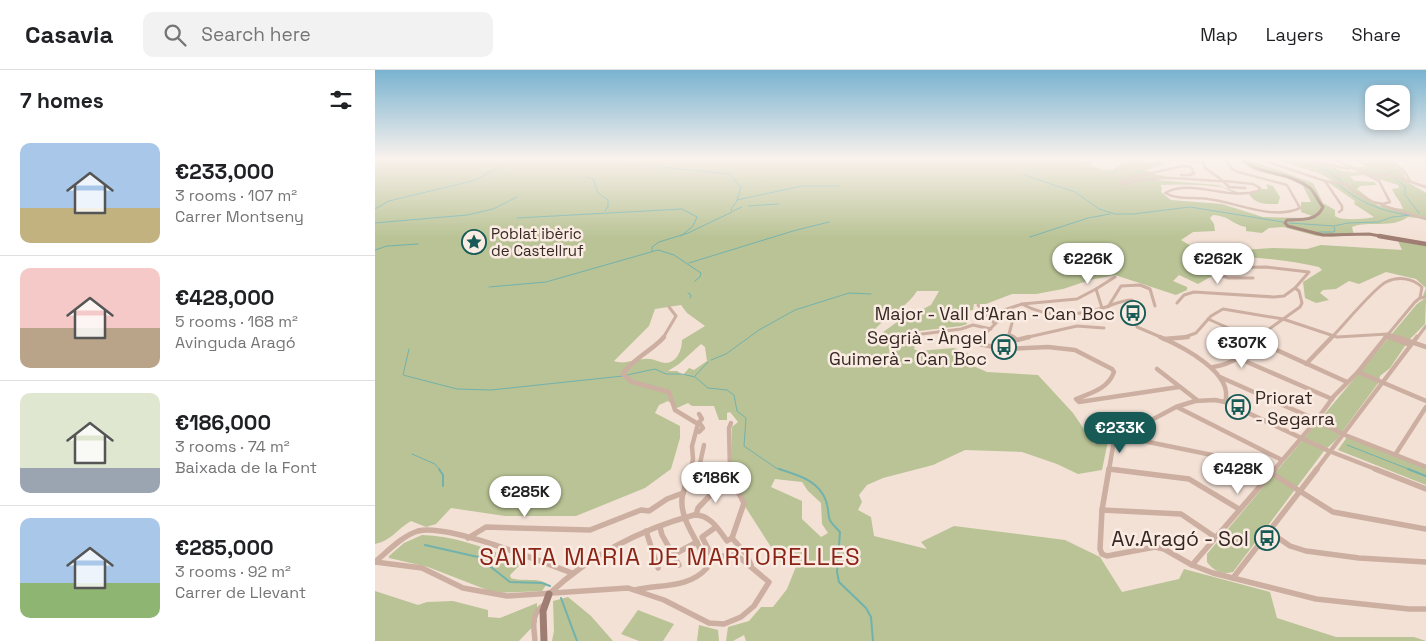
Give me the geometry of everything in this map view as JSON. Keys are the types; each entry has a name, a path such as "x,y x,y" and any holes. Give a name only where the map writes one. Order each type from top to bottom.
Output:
{"street":[{"path":"1228,186 1245,188"},
{"path":"1256,186 1260,188 1258,191 1241,195 1226,194 1208,189 1171,190 1165,193 1168,196 1210,199 1259,210 1288,212 1299,210 1300,206 1287,186"},
{"path":"1304,186 1312,190 1315,199 1323,208 1321,213 1314,219 1287,220 1285,223 1288,226 1323,235 1364,234 1426,244"},
{"path":"1328,186 1342,206 1342,210 1339,212"},
{"path":"1348,186 1359,195 1377,203 1426,219"},
{"path":"1377,203 1390,202 1381,186"},
{"path":"1188,263 1222,277 1253,278"},
{"path":"1177,302 1184,295 1194,292 1274,298 1284,296 1295,288 1309,272 1266,267 1199,268"},
{"path":"1115,277 1077,299 1022,304 1009,310 1000,311 995,324 979,341 979,344 1004,349 1048,347 1075,350 1114,372 1112,378 1095,392 1076,399 1079,402 1179,387"},
{"path":"1192,565 1420,298 1422,287 1413,280 1401,278 1383,283 1306,364"},
{"path":"1108,307 1121,286 1140,285 1150,289 1155,306"},
{"path":"1255,330 1265,332 1302,304 1299,291 1295,288"},
{"path":"1096,289 1102,308"},
{"path":"1420,298 1426,298"},
{"path":"1022,304 1035,312 1072,315 1108,307 1127,299 1132,300 1135,303 1137,327 1143,332 1171,341 1213,368 1219,376 1227,396 1225,402"},
{"path":"978,305 995,324"},
{"path":"669,307 676,316 675,322 661,340 626,369 623,374 626,380 637,385 661,387 669,392 672,407 677,413 698,424 699,432"},
{"path":"1171,341 1196,333 1208,319 1217,311 1223,309 1283,319 1333,336 1345,338 1387,335 1411,344 1426,347"},
{"path":"1009,310 1012,322 1009,334 1017,340 1077,326 1104,328"},
{"path":"1208,319 1347,382"},
{"path":"922,334 973,325 991,329"},
{"path":"1233,578 1342,433 1426,326"},
{"path":"1213,368 1240,359 1257,342"},
{"path":"1240,359 1332,399"},
{"path":"1157,369 1197,400"},
{"path":"1358,372 1426,401"},
{"path":"1219,376 1342,433 1426,467"},
{"path":"1426,489 1329,451 1225,402 1213,399 1197,400 1177,407 1119,436 1111,444 1109,469 1101,510 1100,550 1102,554 1107,556 1155,547 1164,549 1192,565 1233,578 1317,599 1409,609 1426,609"},
{"path":"1177,407 1282,460"},
{"path":"1395,455 1426,407"},
{"path":"635,590 689,583 703,575 707,568 706,561 682,507 683,493 693,461 692,447 703,428 699,422 702,419 699,414"},
{"path":"544,641 542,621 544,605 549,594 572,573 624,541 646,531 696,515 710,520 727,541 732,538 745,503 729,476 729,428 731,423"},
{"path":"1119,436 1212,455 1261,484"},
{"path":"687,480 699,468 704,444"},
{"path":"1109,469 1189,479 1239,509"},
{"path":"1271,473 1300,489 1321,506 1333,512 1426,529"},
{"path":"696,515 698,508 720,485"},
{"path":"468,538 486,527 590,530 641,510 649,510 667,499 683,493"},
{"path":"1101,510 1181,514 1215,536"},
{"path":"660,527 662,536 679,565"},
{"path":"713,558 702,537 716,527"},
{"path":"375,562 403,539 419,531 431,529 468,538 572,573"},
{"path":"646,531 658,568"},
{"path":"1268,531 1290,546 1306,551 1359,558 1426,562"},
{"path":"732,538 745,554 751,566"},
{"path":"673,555 697,542"},
{"path":"375,562 422,568 463,588 507,596 628,588 664,600 709,623 724,624 741,617 754,606 769,582 734,553 706,561"},
{"path":"535,641 534,616 536,610 544,605"}],"green space":[{"path":"375,186 1160,186 1161,192 1171,200 1222,204 1263,217 1304,218 1312,216 1301,212 1301,202 1311,202 1302,186 1314,186 1323,203 1335,210 1335,216 1342,219 1374,217 1354,204 1355,201 1333,186 1366,186 1360,186 1357,189 1379,206 1403,209 1392,189 1399,188 1398,186 1414,186 1426,193 1426,219 1408,217 1395,223 1359,225 1352,227 1354,235 1317,236 1283,227 1269,228 1262,233 1246,231 1246,227 1223,217 1213,215 1210,218 1214,224 1215,231 1193,232 1181,240 1191,246 1215,252 1273,248 1307,249 1321,245 1402,250 1398,241 1426,246 1426,288 1416,279 1386,272 1359,284 1349,281 1336,289 1323,290 1320,293 1329,300 1316,303 1305,298 1303,282 1322,270 1319,267 1287,261 1254,258 1189,259 1185,262 1186,266 1212,276 1198,284 1179,275 1173,281 1187,287 1187,290 1176,295 1115,275 1090,280 1063,289 1036,294 1012,294 986,304 974,304 973,310 964,311 967,324 919,331 914,349 918,351 954,348 974,356 971,365 987,372 1038,375 1073,413 1094,444 1109,436 1102,470 1078,474 1057,464 1022,452 965,450 933,465 883,478 867,485 859,495 862,502 858,510 871,517 874,536 927,549 921,542 954,526 1065,540 1100,557 1122,592 1179,579 1184,569 1270,592 1277,618 1336,637 1414,637 1426,641 746,641 744,635 733,641 726,641 728,627 749,621 761,607 773,607 787,589 799,559 782,564 746,508 731,472 732,427 738,422 730,412 727,413 727,420 719,420 714,406 692,406 688,403 677,408 668,401 659,405 655,413 680,426 680,438 671,469 645,488 576,516 505,516 451,508 436,524 426,527 411,521 390,538 375,544","holes":["917,291 939,291 931,305 897,322 875,338 870,338 879,325 912,298","681,305 687,313 705,326 682,340 681,348 673,361 665,363 648,359 614,361 649,326 655,309","701,344 705,347 707,361 694,370 689,368 683,375 677,371 668,371 679,364","775,479 802,482 808,491 821,503 822,524 828,533 821,537 802,519 802,501 771,487"]},
{"path":"1206,186 1219,186 1240,193 1235,193 1214,186"},
{"path":"1267,186 1273,186 1280,197 1278,204 1258,202 1249,194 1259,189 1268,189"},
{"path":"1426,299 1425,324 1409,340 1390,368 1380,376 1379,382 1336,440 1324,451 1233,572 1221,573 1212,568 1207,562 1207,554 1417,304"},
{"path":"1347,437 1426,468 1426,485 1338,450"},
{"path":"422,535 447,538 496,552 520,562 521,564 510,575 511,578 539,581 547,584 542,591 495,593 428,567 389,558 404,543"},
{"path":"375,591 418,605 427,602 453,601 488,610 488,617 500,618 537,603 537,622 519,641 375,641"},
{"path":"568,597 591,616 613,641 552,641 554,631 553,601"},
{"path":"638,610 674,624 663,641 639,641 621,634"},
{"path":"699,625 718,630 719,641 697,641"}],"waterway":[{"path":"375,209 389,201 453,186"},
{"path":"595,186 598,193 608,200 608,207 605,211"},
{"path":"737,200 740,186"},
{"path":"737,200 802,186 839,186"},
{"path":"1056,186 1075,192 1099,209 1115,214 1133,214 1190,207 1283,222"},
{"path":"1340,186 1370,205 1408,215"},
{"path":"1405,186 1405,195 1419,213"},
{"path":"375,223 467,215 493,209 517,197"},
{"path":"683,235 732,212 731,209 737,200"},
{"path":"748,206 779,204"},
{"path":"733,211 742,207"},
{"path":"517,218 682,209 697,217 693,226 683,235"},
{"path":"1030,237 1088,218 1110,214"},
{"path":"1289,223 1334,226 1348,223 1378,222 1392,217 1411,215"},
{"path":"689,263 829,222"},
{"path":"1319,232 1333,232 1335,231 1334,227"},
{"path":"652,251 652,247 659,242 683,235"},
{"path":"375,250 387,246 418,244"},
{"path":"489,287 546,282 658,250 674,255 701,273 700,277 695,281"},
{"path":"688,293 691,295 690,298"},
{"path":"711,360 726,354 759,330 795,310 849,293 871,294"},
{"path":"409,349 403,375 457,389 491,390 623,376"},
{"path":"695,376 708,362"},
{"path":"627,375 655,369 666,374 682,374 695,377 708,388 727,390 734,395 737,411 746,418 744,446 776,468 783,470"},
{"path":"1347,445 1411,470"},
{"path":"412,454 435,464 440,470"},
{"path":"439,469 443,475 443,486"},
{"path":"779,469 807,479 823,494 830,520 840,532 837,572 839,582 866,608 871,617 873,641"},
{"path":"1408,469 1426,476"},
{"path":"425,545 478,557 510,582 542,583 550,586"},
{"path":"561,598 577,641"}],"place":[{"name":"Poblat ibèric de Castellruf","path":"474,242"},
{"name":"Major - Vall d'Aran - Can Boc","path":"1133,313"},
{"name":"Segrià - Àngel Guimerà - Can Boc","path":"1004,347"},
{"name":"Priorat - Segarra","path":"1238,407"},
{"name":"Av.Aragó - Sol","path":"1267,538"}],"district":[{"name":"SANTA MARIA DE MARTORELLES","path":"670,556"}]}
